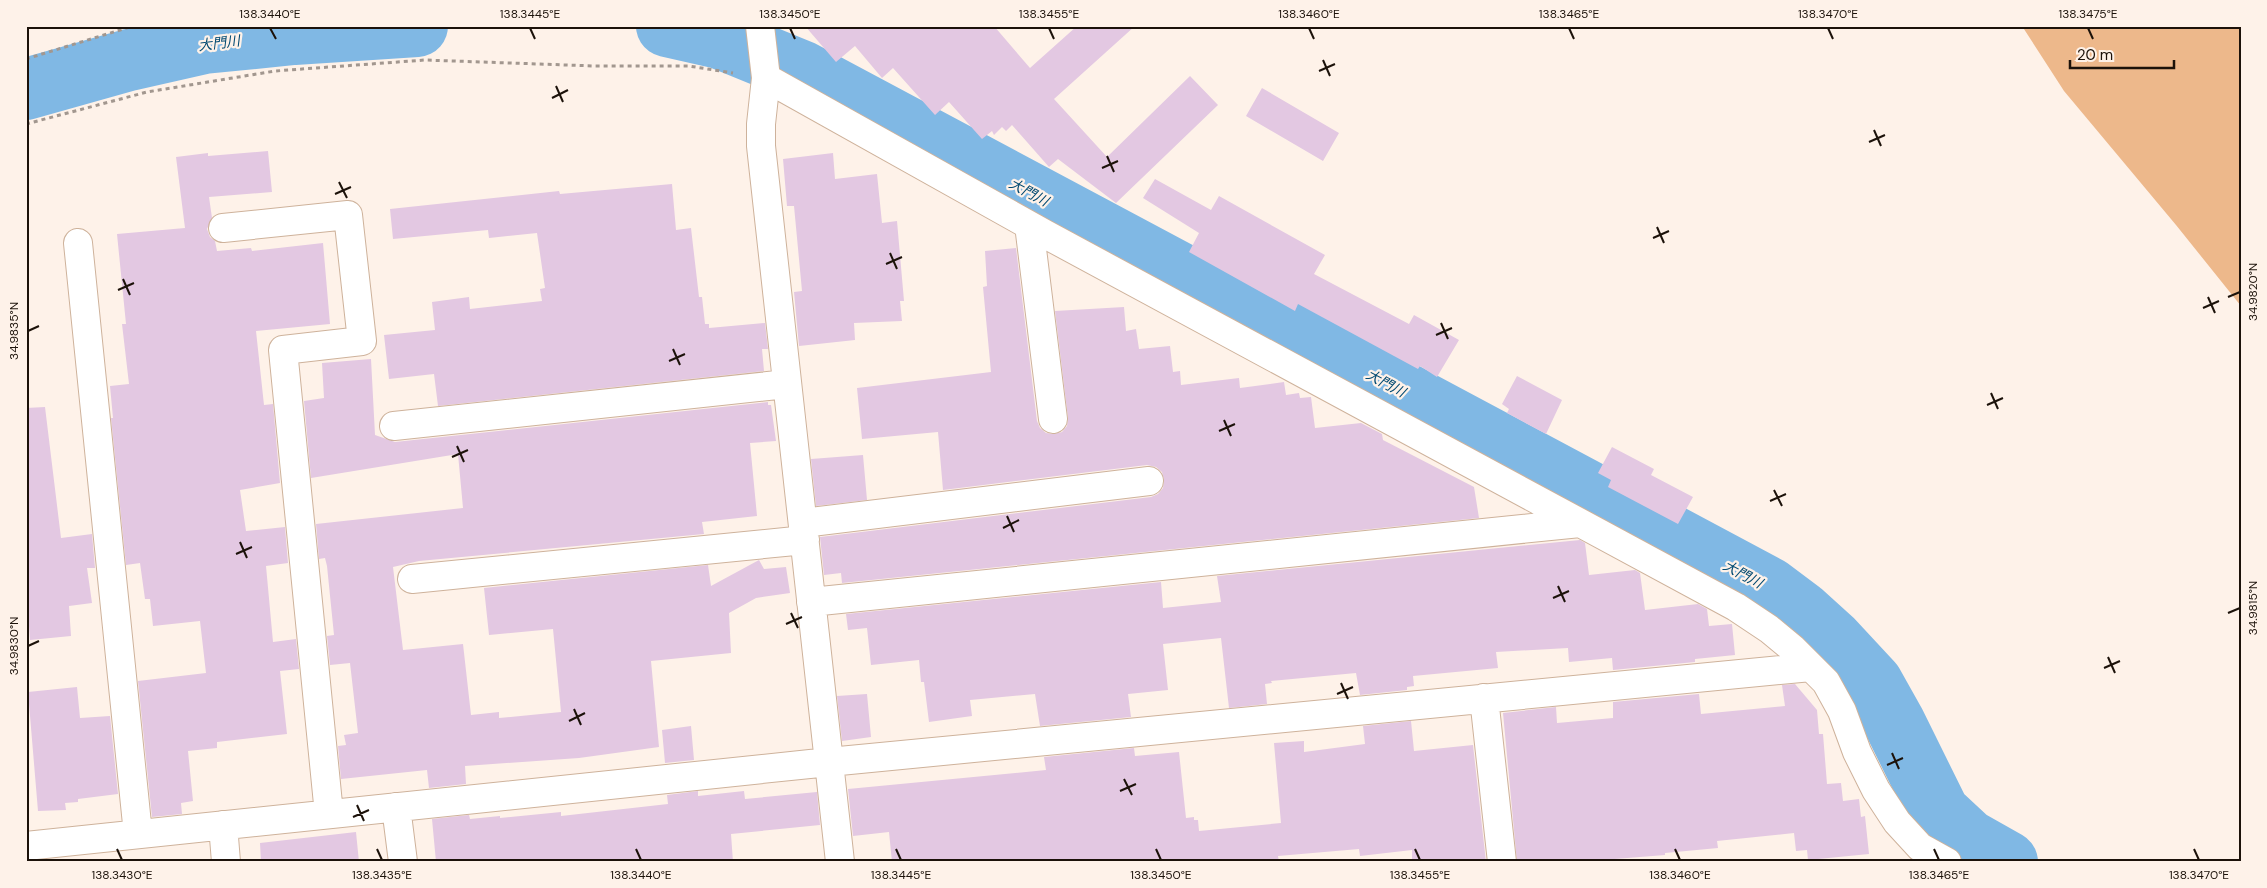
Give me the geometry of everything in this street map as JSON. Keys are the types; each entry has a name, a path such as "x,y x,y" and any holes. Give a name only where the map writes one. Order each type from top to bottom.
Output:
{"street":[{"path":"763,28 766,78 761,124 761,146 840,862"},
{"path":"766,78 1029,225 1736,608 1770,629 1826,682 1842,712 1857,752 1876,790 1896,822 1920,847 1948,862"},
{"path":"222,228 348,215 362,340 283,350 329,814"},
{"path":"1029,225 1053,419"},
{"path":"78,243 138,834"},
{"path":"394,426 787,384"},
{"path":"412,579 804,531 1149,481"},
{"path":"811,602 1580,523"},
{"path":"26,846 829,762 1811,667"},
{"path":"1484,698 1502,862"},
{"path":"396,807 403,862"},
{"path":"223,825 226,862"}],"path":[{"path":"26,60 133,26"},
{"path":"26,124 147,92 275,71 425,60 595,66 689,66 766,78"}],"shaded area":[{"path":"2022,26 2241,26 2241,306 2064,91"}],"building":[{"path":"805,26 994,26 1030,68 1077,26 1135,26 1054,99 1107,157 1190,76 1218,105 1116,203 1058,159 1049,167 1012,125 1006,131 1002,127 994,135 992,131 982,139 949,102 935,115 893,68 882,78 855,46 836,62"},
{"path":"1262,88 1339,133 1323,161 1246,116"},
{"path":"268,151 272,192 209,197 212,218 207,229 210,237 215,241 217,251 251,248 252,251 323,243 330,324 256,331 264,405 273,404 280,483 240,490 246,531 285,527 288,563 266,566 273,642 296,639 299,669 280,671 287,734 217,742 217,748 188,751 193,801 181,803 182,814 152,817 138,681 206,673 200,621 153,626 150,599 145,599 140,563 126,565 111,418 113,418 110,386 129,384 122,324 126,324 117,234 185,228 176,157 208,153 208,156"},
{"path":"833,153 835,179 877,174 882,223 897,221 904,301 900,301 902,321 854,323 855,340 799,346 794,292 802,291 794,206 787,206 783,159"},
{"path":"1155,179 1211,210 1219,196 1325,255 1314,274 1409,324 1414,315 1459,340 1437,377 1420,366 1418,369 1298,304 1295,311 1189,252 1199,233 1143,198"},
{"path":"672,184 676,230 691,228 699,297 702,297 705,324 709,324 709,328 765,323 768,349 762,349 764,371 438,406 434,374 389,379 384,335 435,330 432,302 469,297 470,309 542,301 540,289 545,288 537,233 489,238 488,230 393,239 390,209 559,191 560,194"},
{"path":"1016,248 1037,421 1040,428 1046,433 1062,432 1067,426 1068,418 1055,311 1124,307 1126,331 1136,329 1139,349 1170,346 1173,372 1180,371 1181,385 1239,378 1240,388 1284,382 1286,395 1299,393 1300,398 1311,397 1315,428 1361,423 1382,434 1383,440 1474,487 1479,518 842,583 841,573 824,575 820,537 1151,497 1158,494 1163,488 1162,472 1156,467 1147,465 943,490 938,432 862,439 857,388 991,372 983,287 987,286 985,251"},
{"path":"371,359 375,435 395,442 768,402 768,405 771,405 776,441 750,443 757,516 702,522 704,534 419,561 393,567 403,650 463,644 471,715 499,712 499,718 561,712 553,629 489,635 484,588 708,565 711,586 759,560 764,569 786,567 790,593 756,598 729,613 731,653 651,661 659,747 579,758 465,766 466,784 429,788 427,770 341,779 338,746 346,745 344,735 358,733 350,663 330,665 327,636 334,635 327,566 325,558 319,559 316,524 463,508 458,454 311,478 304,401 324,398 322,363"},
{"path":"1517,376 1562,400 1546,434 1507,413 1509,409 1502,404"},
{"path":"45,407 61,538 92,534 95,568 87,568 92,603 69,606 71,636 30,640 29,626 26,626 26,408"},
{"path":"1612,447 1654,469 1651,475 1693,497 1678,524 1608,487 1611,480 1598,473"},
{"path":"863,455 867,500 816,506 811,459"},
{"path":"1580,540 1585,543 1589,575 1635,570 1640,573 1645,610 1698,604 1707,609 1709,626 1732,624 1735,655 1695,659 1695,662 1613,670 1612,658 1569,662 1568,648 1496,652 1498,668 1413,676 1414,686 1407,687 1407,690 1360,695 1356,673 1271,681 1272,683 1265,684 1267,704 1229,708 1221,638 1163,644 1168,690 1128,694 1131,717 1040,726 1035,694 970,700 972,716 929,722 924,682 921,682 919,660 871,665 867,628 848,630 846,614 1161,582 1163,608 1221,602 1217,576"},
{"path":"1795,684 1817,710 1819,734 1823,734 1827,784 1841,783 1843,801 1859,799 1861,817 1865,816 1869,854 1808,860 1807,850 1796,851 1794,833 1717,841 1718,848 1665,853 1665,855 1577,862 1517,862 1503,713 1556,707 1557,723 1613,718 1613,702 1699,694 1701,714 1785,706 1782,685"},
{"path":"77,687 80,718 110,716 118,794 78,799 78,802 65,803 66,810 38,811 28,692"},
{"path":"867,694 871,737 842,741 837,696"},
{"path":"1411,721 1414,751 1473,745 1486,862 1412,862 1412,850 1360,856 1359,849 1278,856 1279,862 892,862 889,832 853,836 848,789 1046,770 1044,757 1134,748 1135,756 1179,752 1186,818 1194,817 1194,820 1198,820 1199,831 1281,823 1274,743 1304,741 1304,752 1365,744 1363,726"},
{"path":"691,726 694,760 665,763 662,730"},
{"path":"698,791 698,796 744,791 745,799 817,792 820,825 731,834 733,862 436,862 432,819 469,815 470,819 500,816 500,818 561,812 561,816 668,804 667,795"},
{"path":"356,832 359,862 261,862 260,843"}],"waterway":[{"name":"大門川","path":"26,89 129,60 204,43 294,34 417,26"},
{"name":"大門川","path":"667,26 720,38 803,72 1769,588 1801,612 1833,641 1872,683 1895,724 1939,813 1968,840 2007,862"}]}
